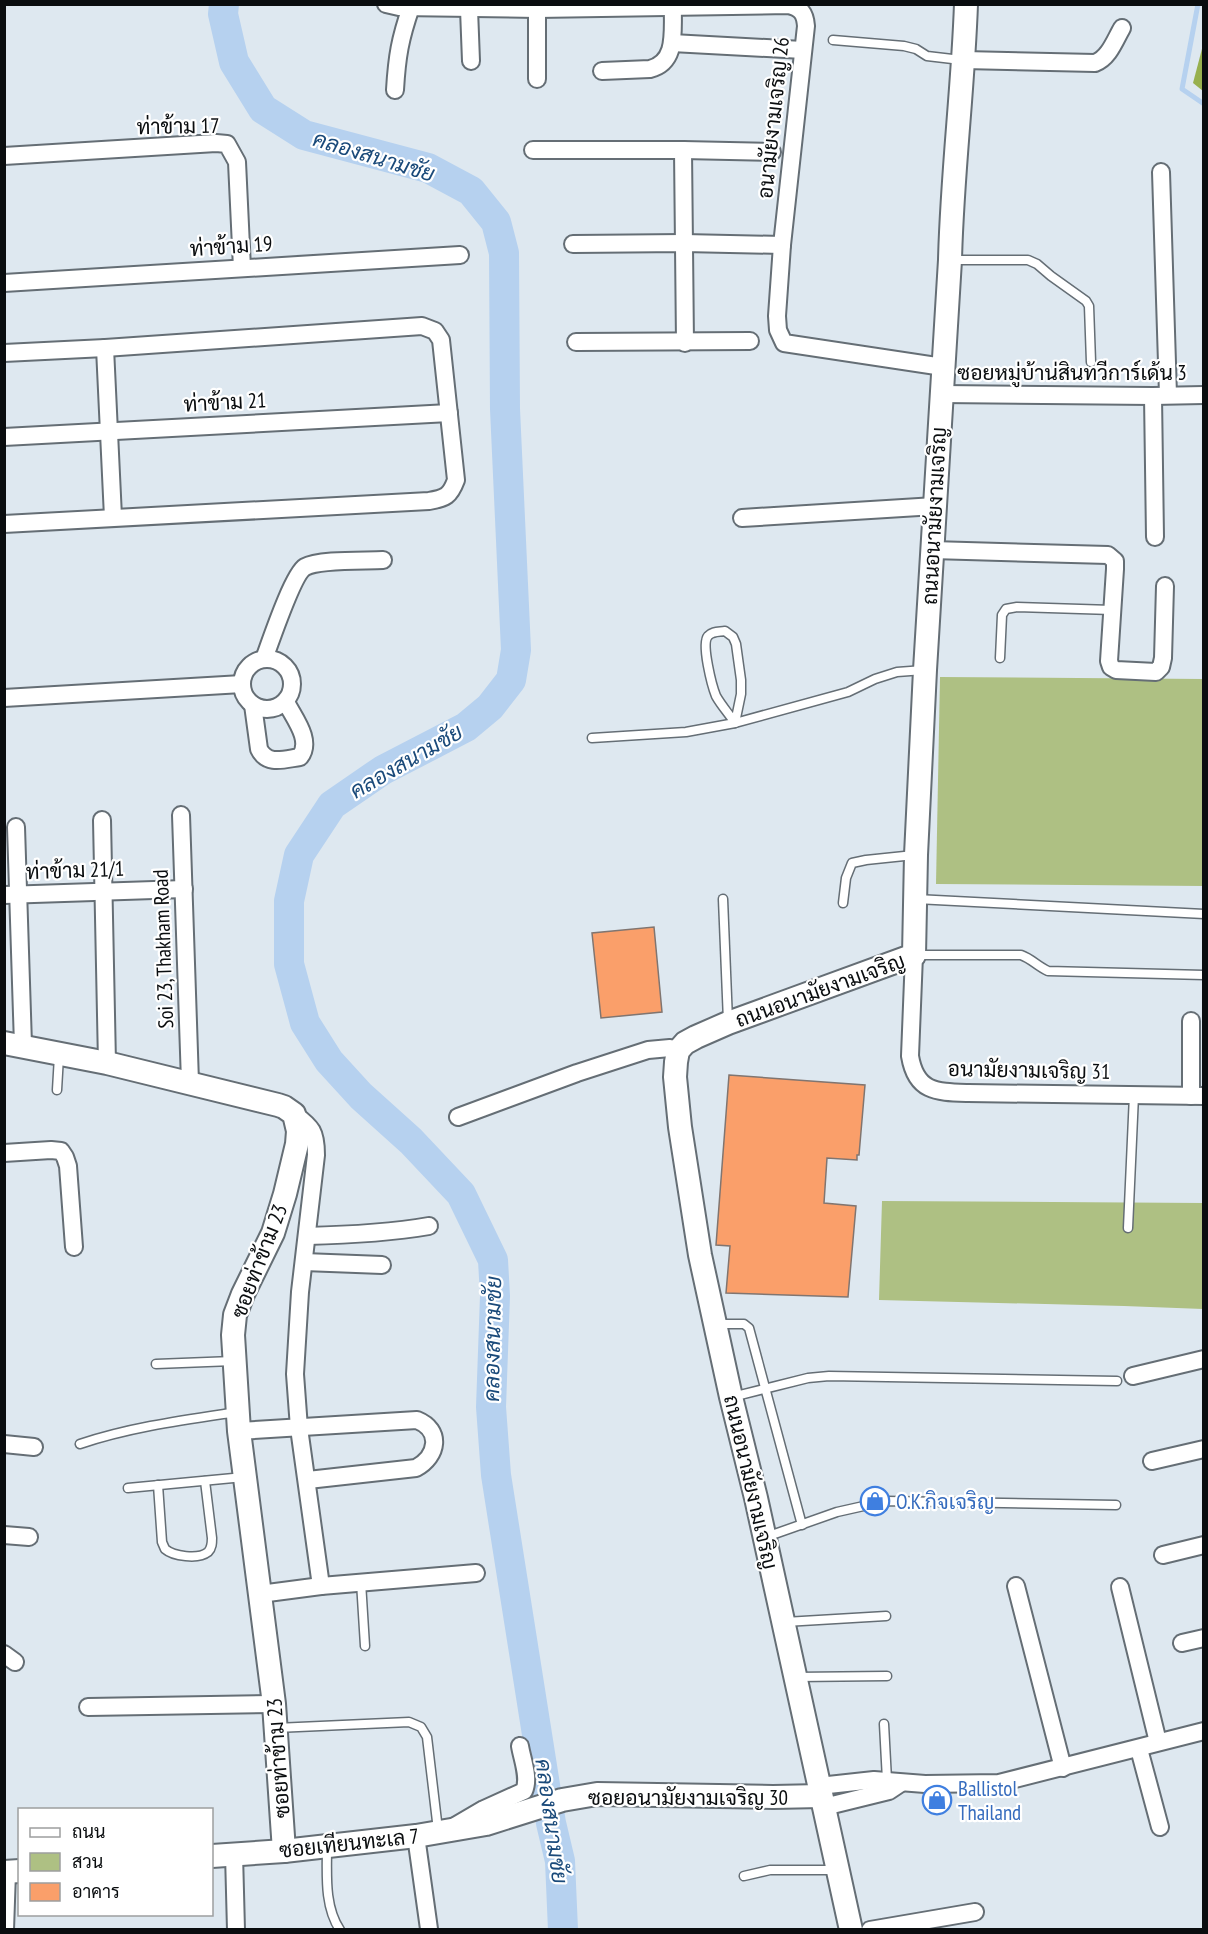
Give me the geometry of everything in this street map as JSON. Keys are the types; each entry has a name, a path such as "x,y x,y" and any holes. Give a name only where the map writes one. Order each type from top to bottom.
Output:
{"street":[{"name":"อนามัยงามเจริญ 26","path":"386,4 470,9 788,5 798,8 806,16 806,26 782,244 778,330 784,343 943,367"},
{"name":"ถนนอนามัยงามเจริญ","path":"851,1929 765,1538 714,1324 693,1216 675,1077 678,1051 690,1040 728,1023 914,955 916,855 925,670 952,195 964,60 966,4"},
{"path":"395,90 397,56 411,7"},
{"path":"602,71 657,67 664,62 670,53 672,43 673,7"},
{"path":"470,9 471,61"},
{"path":"537,9 537,79"},
{"path":"964,60 1095,63 1107,54 1122,28"},
{"path":"672,43 803,50"},
{"name":"ท่าข้าม 17","path":"4,156 226,144 237,162 242,268"},
{"path":"533,150 772,152"},
{"path":"683,150 686,343"},
{"path":"1155,537 1161,396 1161,172"},
{"path":"573,244 782,244"},
{"name":"ท่าข้าม 19","path":"4,284 460,255"},
{"path":"4,353 422,326 435,331 441,340 456,480 451,493 441,499 4,524"},
{"path":"576,342 750,341"},
{"path":"105,348 113,517"},
{"name":"ซอยหมู่บ้าน่สินทวีการ์เด้น 3","path":"941,394 1203,395"},
{"name":"ท่าข้าม 21","path":"4,437 449,413"},
{"path":"742,518 935,506"},
{"path":"932,550 1108,555 1114,561 1116,569 1109,661 1111,668 1116,670 1156,672 1161,667 1165,586"},
{"path":"264,660 298,574 304,568 330,563 383,560"},
{"path":"264,660 273,660 288,669 293,686 286,702 267,710 253,705 245,696 242,684 243,677 251,665 264,660"},
{"path":"4,699 242,684"},
{"path":"253,705 259,749 266,759 276,760 300,757 305,748 303,735 286,702"},
{"name":"Soi 23, Thakham Road","path":"181,815 189,1082"},
{"path":"102,820 107,1063"},
{"path":"16,827 11,894 14,1044 107,1063 278,1105 294,1114 312,1130 316,1141 316,1155 300,1292 295,1374 299,1428 321,1586"},
{"name":"ท่าข้าม 21/1","path":"11,894 184,889"},
{"name":"อนามัยงามเจริญ 31","path":"914,955 910,1056 912,1069 918,1080 928,1088 944,1092 968,1093 1197,1096"},
{"path":"1191,1021 1197,1096"},
{"path":"458,1117 577,1073 648,1050 670,1048 678,1051"},
{"name":"ซอยท่าข้าม 23","path":"284,1851 274,1704 238,1422 232,1335 235,1315 273,1233 285,1194 297,1144 298,1131 294,1114"},
{"path":"4,1154 61,1151 68,1166 74,1247"},
{"path":"307,1236 391,1232 429,1226"},
{"path":"304,1262 382,1265"},
{"path":"1133,1376 1203,1359"},
{"path":"238,1422 299,1428 417,1420 426,1423 432,1431 432,1453 425,1463 416,1468 308,1480"},
{"path":"4,1444 34,1447"},
{"path":"1152,1461 1203,1449"},
{"path":"4,1535 29,1537"},
{"path":"1163,1555 1203,1545"},
{"path":"260,1594 361,1582 476,1573"},
{"path":"1016,1586 1063,1768"},
{"path":"1120,1587 1158,1742"},
{"path":"1182,1643 1203,1638"},
{"path":"88,1707 274,1704"},
{"path":"821,1796 874,1780 892,1785 999,1783 1203,1731"},
{"path":"444,1831 524,1791 526,1776 520,1746"},
{"path":"1139,1749 1160,1827"},
{"name":"ซอยอนามัยงามเจริญ 30","path":"486,1824 562,1800 597,1794 821,1796"},
{"name":"ซอยเทียนทะเล 7","path":"213,1856 327,1847 416,1836 486,1824"},
{"path":"416,1836 429,1929"},
{"path":"234,1854 236,1929"},
{"path":"5,1929 10,1872"},
{"path":"870,1929 975,1912"}],"lane":[{"path":"833,40 904,46 916,49 927,56 964,60"},
{"path":"950,260 1028,260 1036,264 1086,301 1089,306 1091,362"},
{"path":"1000,658 1002,615 1006,609 1017,607 1112,610"},
{"path":"725,631 733,637 736,644 741,694 735,723 717,698 713,688 705,640 708,635 715,632 725,631"},
{"path":"592,738 686,732 735,723 848,692 875,679 897,672 925,670"},
{"path":"843,903 846,878 852,863 916,855"},
{"path":"723,899 728,1023"},
{"path":"915,899 1203,914"},
{"path":"914,955 1021,955 1030,958 1040,968 1047,971 1203,975"},
{"path":"57,1090 59,1053"},
{"path":"1128,1228 1134,1095"},
{"path":"714,1324 744,1324 748,1328 802,1525"},
{"path":"156,1364 233,1361"},
{"path":"731,1397 808,1378 829,1376 1117,1381"},
{"path":"80,1444 143,1427 238,1422"},
{"path":"128,1488 245,1477"},
{"path":"158,1485 162,1542 165,1549 178,1556 201,1555 211,1546 212,1538 205,1481"},
{"path":"765,1538 837,1512 886,1501 1116,1505"},
{"path":"361,1582 365,1646"},
{"path":"784,1623 885,1616"},
{"path":"796,1677 886,1676"},
{"path":"276,1728 409,1722 421,1727 427,1737 444,1831"},
{"path":"884,1725 892,1785"},
{"path":"327,1847 329,1904 340,1929"},
{"path":"744,1876 770,1870 838,1870"}],"green space":[{"path":"1203,45 1203,91 1193,83"},
{"path":"940,677 1203,679 1203,886 936,884"},
{"path":"882,1201 1203,1203 1203,1309 879,1300"}],"building":[{"path":"654,927 662,1012 601,1018 592,933"},
{"path":"729,1075 865,1085 857,1160 827,1158 824,1203 856,1206 848,1297 726,1293 730,1246 716,1245"}],"waterway":[{"name":"คลองสนามชัย","path":"224,4 223,14 234,62 263,109 304,135 428,168 471,191 496,222 504,253 505,409 516,650 511,680 490,707 466,727 383,770 332,805 299,855 289,901 289,964 305,1023 329,1061 361,1096 411,1141 461,1194 493,1260 495,1296 491,1407 496,1475 551,1823 560,1861 563,1930"},
{"path":"1198,4 1182,89 1204,104"}],"place":[{"name":"O.K.กิจเจริญ","path":"875,1501"},
{"name":"Ballistol Thailand","path":"937,1800"}]}
